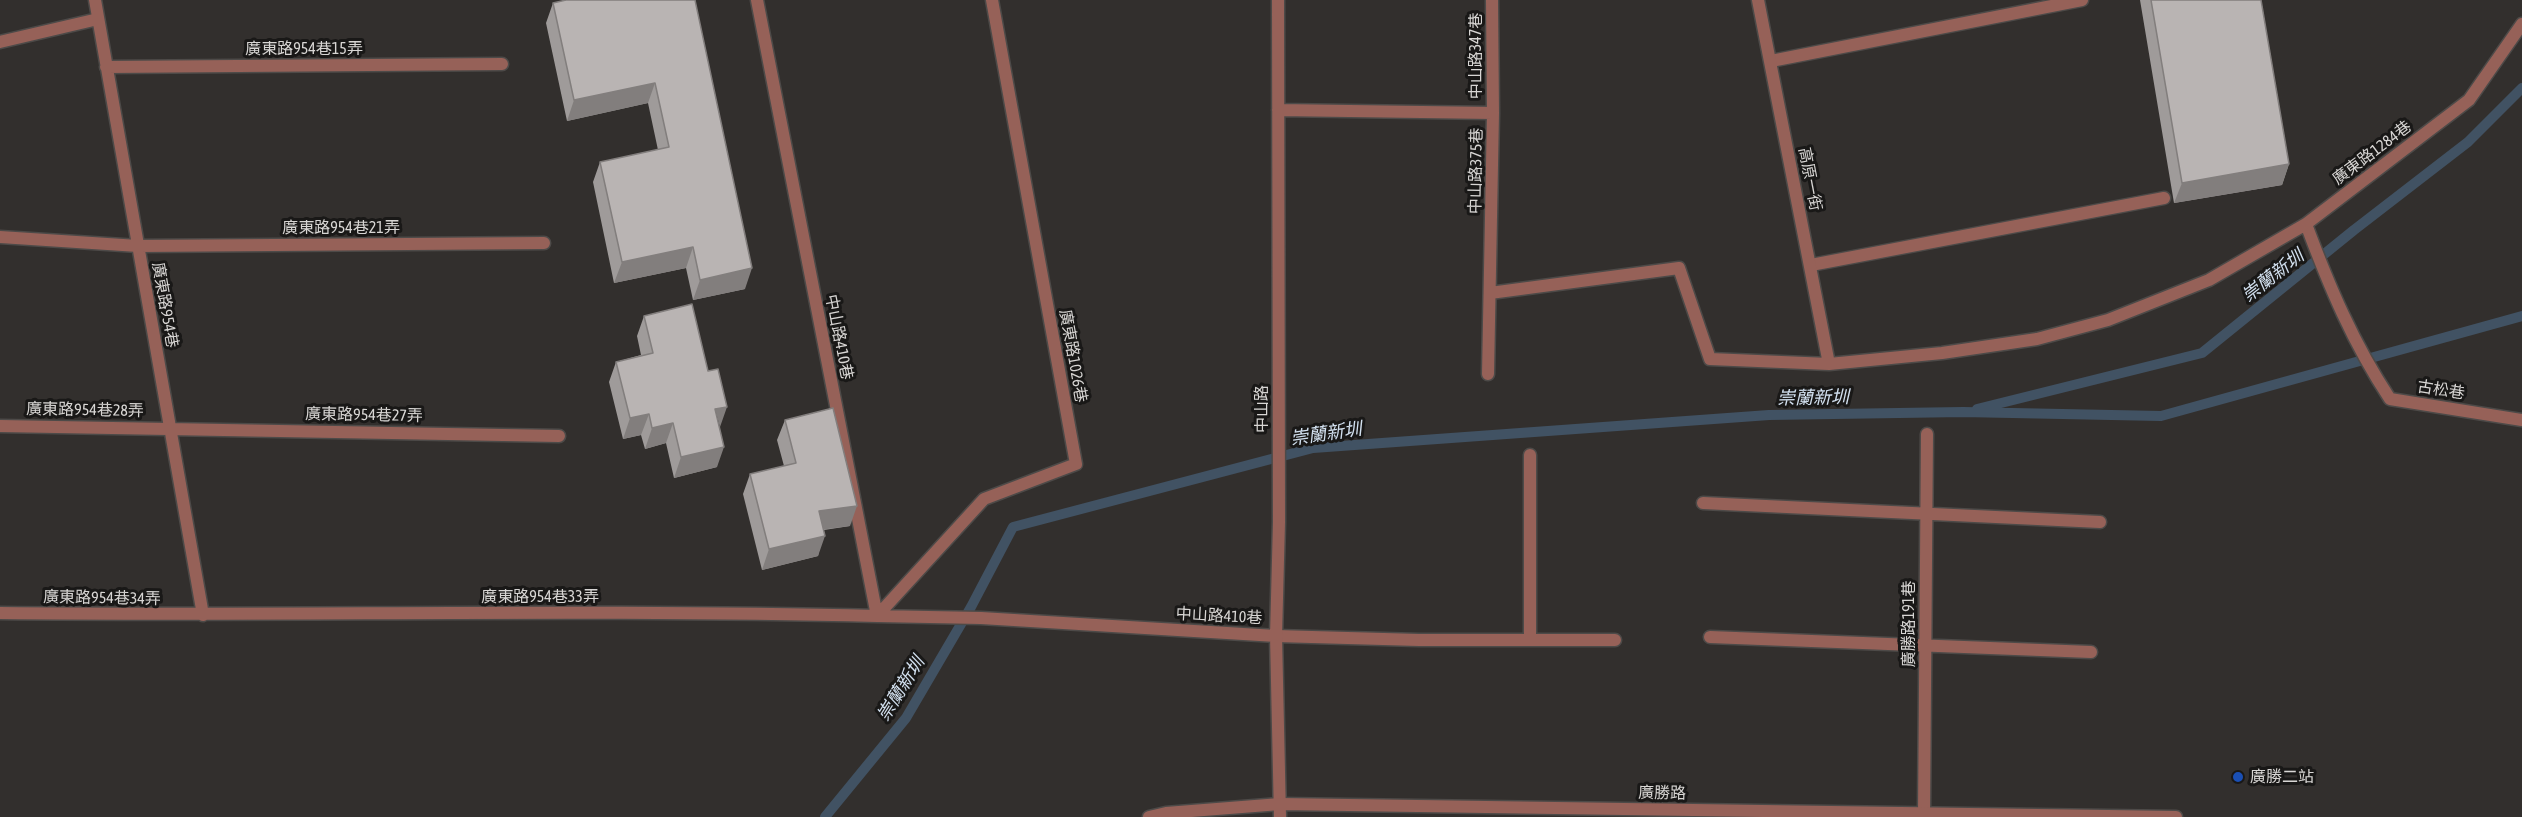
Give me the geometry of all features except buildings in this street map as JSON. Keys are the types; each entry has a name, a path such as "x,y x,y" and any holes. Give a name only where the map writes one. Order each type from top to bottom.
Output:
{"street":[{"name":"廣東路954巷","path":"94,0 203,615"},
{"name":"中山路410巷","path":"757,0 877,616 981,618 1276,636 1615,640"},
{"name":"廣東路1026巷","path":"877,616 984,499 1076,464 992,0"},
{"name":"中山路","path":"1278,0 1279,482 1276,636 1280,811"},
{"name":"中山路347巷","path":"1492,0 1493,113"},
{"name":"高原一街","path":"1758,0 1829,364"},
{"path":"1771,61 2082,0"},
{"path":"0,42 98,19"},
{"name":"廣東路1284巷","path":"1490,293 1679,268 1710,359 1829,364 2037,339 2108,320 2209,280 2306,224 2469,100 2522,24"},
{"name":"廣東路954巷15弄","path":"106,67 502,64"},
{"name":"中山路375巷","path":"1278,110 1493,113 1488,374"},
{"path":"1810,265 2164,198"},
{"name":"古松巷","path":"2306,224 2345,323 2370,369 2390,399 2522,420"},
{"name":"廣東路954巷21弄","path":"0,237 138,246 544,243"},
{"name":"廣東路954巷28弄","path":"0,426 170,427"},
{"name":"廣東路954巷27弄","path":"170,427 559,436"},
{"name":"廣勝路191巷","path":"1924,813 1928,434"},
{"path":"1530,455 1530,640"},
{"path":"1702,503 2100,522"},
{"name":"廣東路954巷34弄","path":"0,613 203,615"},
{"name":"廣東路954巷33弄","path":"203,615 744,613 877,616"},
{"path":"1710,637 2091,652"},
{"name":"廣勝路","path":"1149,817 1166,813 1280,811 1924,813 2176,817"}],"waterway":[{"name":"崇蘭新圳","path":"1977,409 2202,353 2354,230 2468,142 2522,88"},
{"name":"崇蘭新圳","path":"825,817 906,718 971,607 1013,527 1313,448 1769,415 1963,412 2161,416 2522,316"}],"place":[{"name":"廣勝二站","path":"2238,777"}]}
